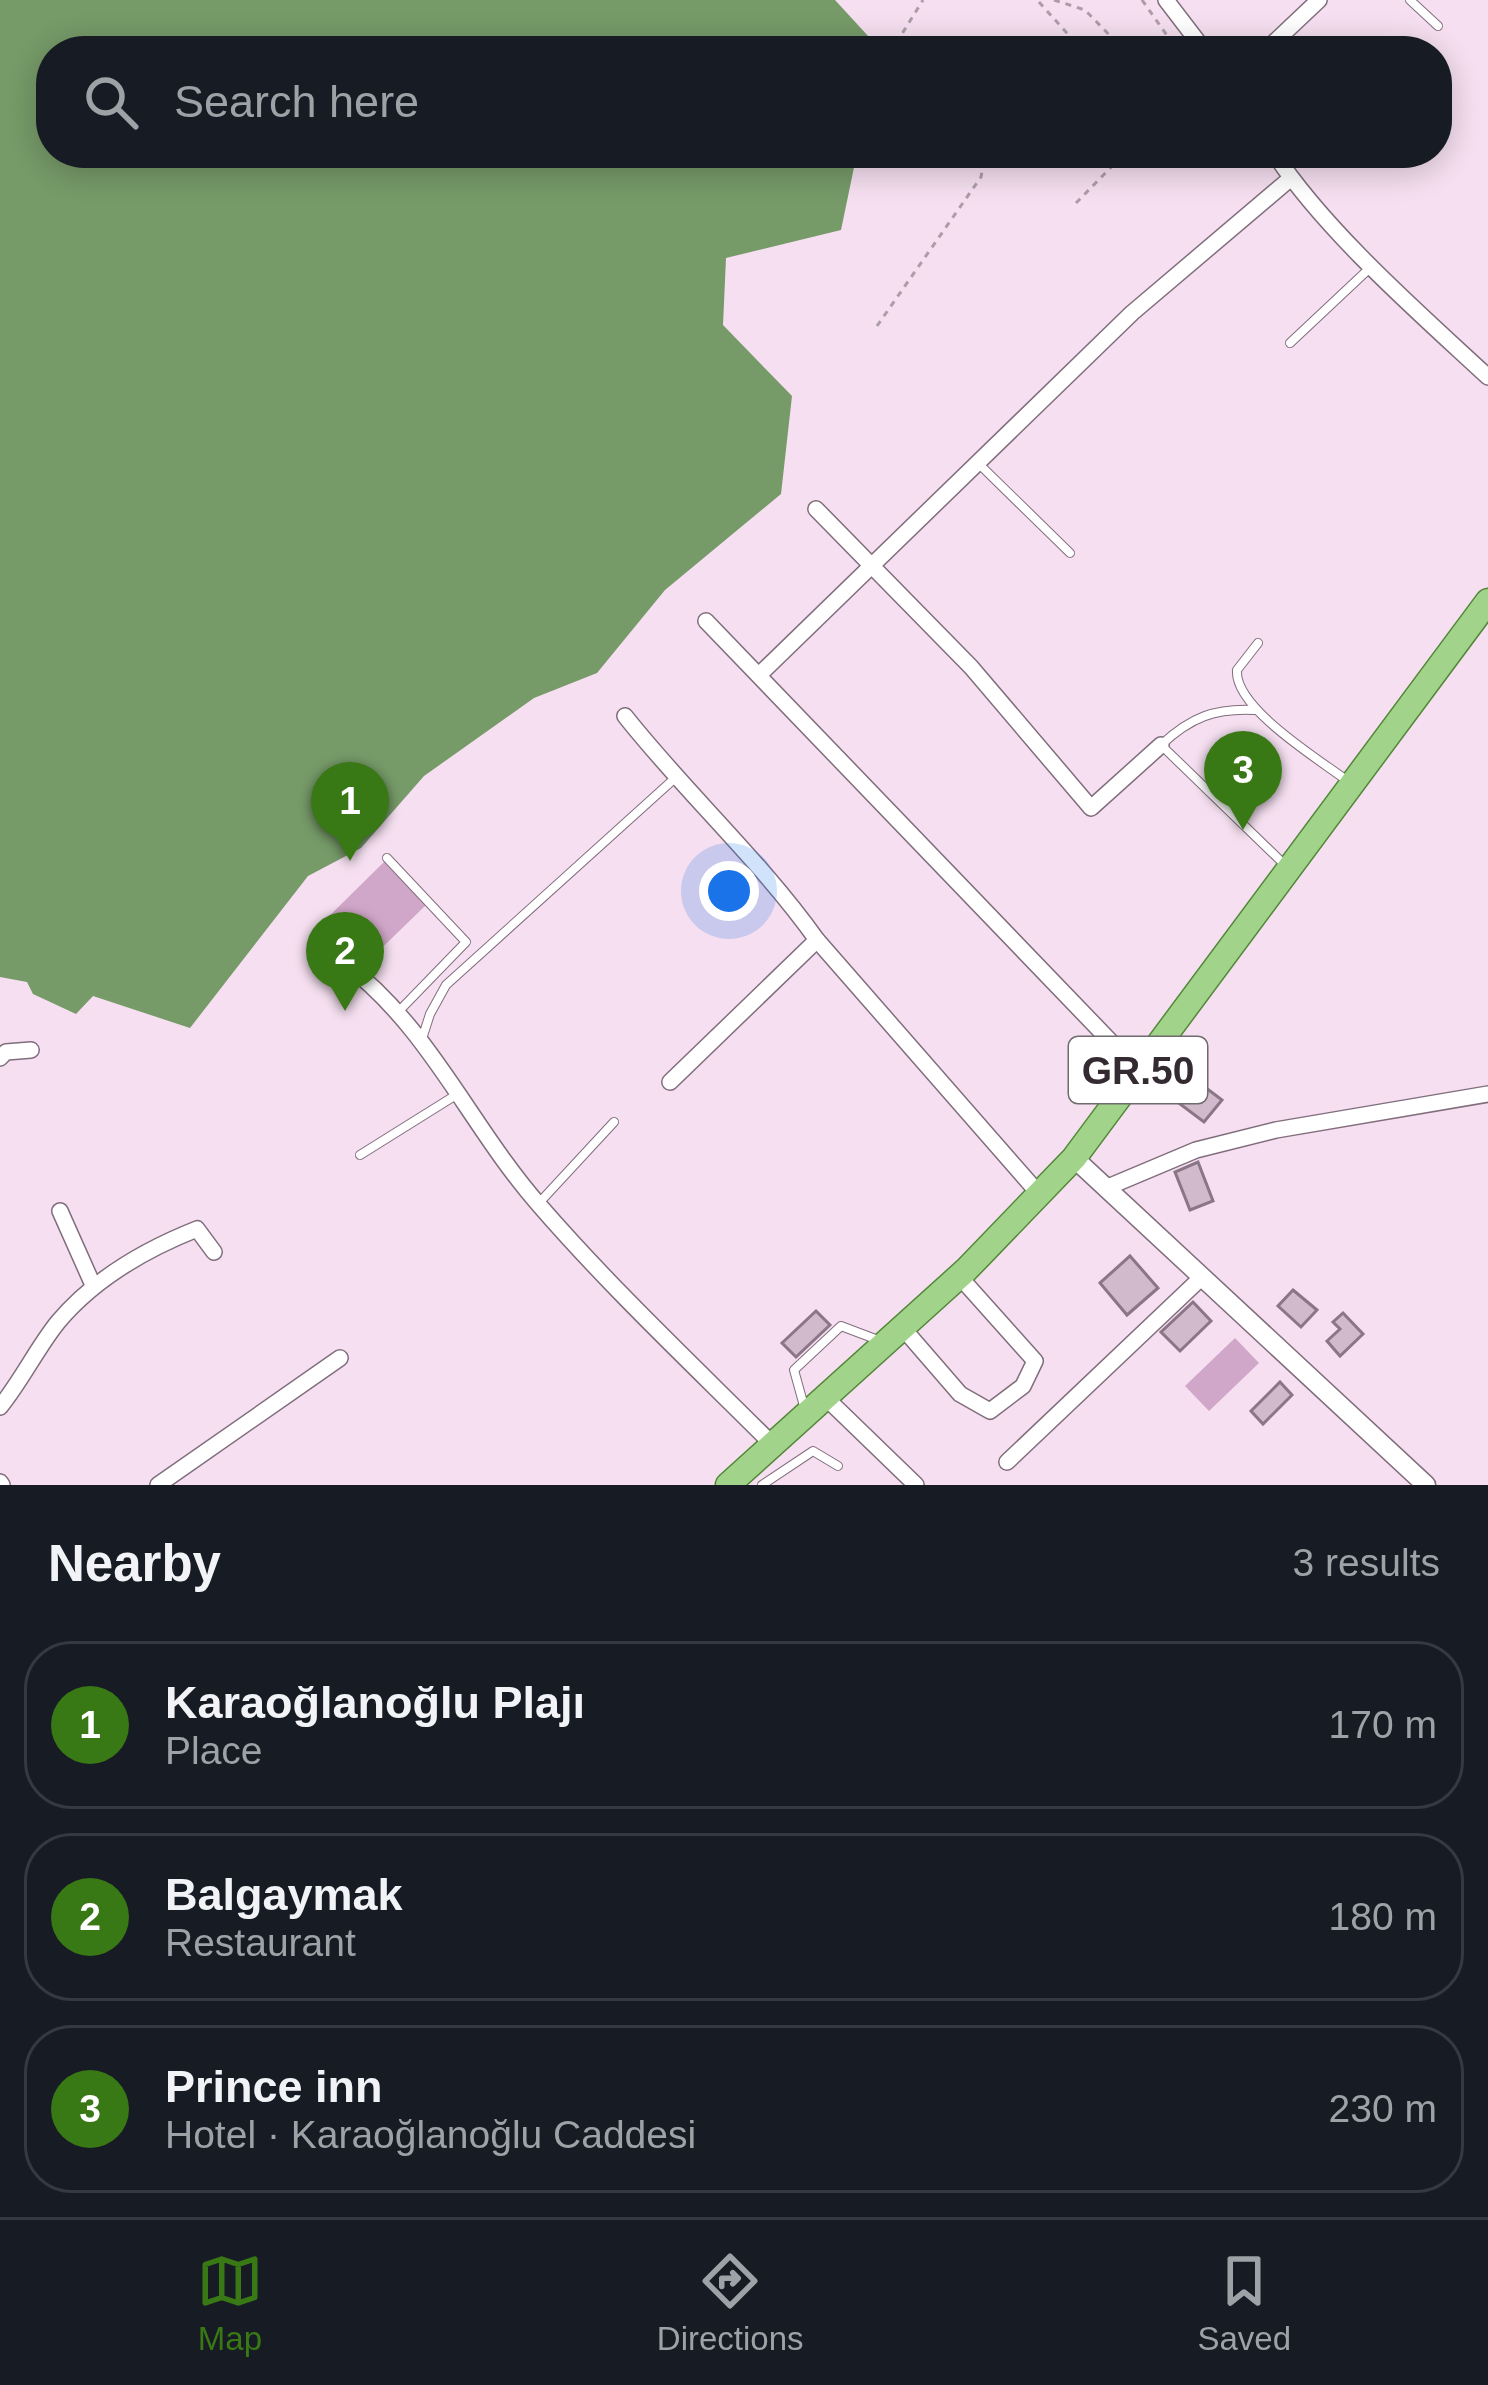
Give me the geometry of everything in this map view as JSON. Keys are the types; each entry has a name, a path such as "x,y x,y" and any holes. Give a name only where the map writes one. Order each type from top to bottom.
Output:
{"main road":[{"name":"GR.50","path":"728,1485 759,1478 772,1444 959,1276 1074,1158 1488,601"}],"street":[{"path":"1166,0 1193,36"},
{"path":"1281,36 1319,0"},
{"path":"1284,168 1373,265 1488,377"},
{"path":"759,675 1132,313 1291,178"},
{"path":"816,509 971,668 1091,808 1161,745"},
{"path":"706,620 1138,1070"},
{"path":"625,716 1040,1195"},
{"path":"670,1082 817,940"},
{"path":"344,964 399,1011 538,1204 772,1444"},
{"path":"0,1058 6,1052 31,1050"},
{"path":"1108,1187 1196,1150 1276,1130 1488,1094"},
{"path":"1074,1158 1426,1485"},
{"path":"60,1211 93,1285"},
{"path":"0,1407 26,1375 55,1325 93,1285 160,1243 197,1229 214,1252"},
{"path":"893,1335 960,1394 990,1411 1023,1386 1035,1361 959,1276"},
{"path":"1007,1462 1201,1278"},
{"path":"158,1485 340,1358"},
{"path":"815,1404 916,1485"}],"lane":[{"path":"1410,0 1438,26"},
{"path":"1290,343 1373,265"},
{"path":"976,462 1070,553"},
{"path":"1258,643 1240,664 1239,688 1255,710 1350,783"},
{"path":"1255,710 1214,710 1161,745 1288,868"},
{"path":"421,1040 446,986 674,778"},
{"path":"387,858 466,942 399,1011"},
{"path":"360,1155 456,1095"},
{"path":"538,1204 614,1122"},
{"path":"815,1404 794,1370 841,1325 893,1335"},
{"path":"759,1478 813,1451 838,1466"}],"path":[{"path":"901,36 923,0"},
{"path":"1054,0 1085,10 1110,36"},
{"path":"1085,10 1089,0"},
{"path":"1142,0 1167,36"},
{"path":"1039,2 1070,36"},
{"path":"877,326 981,177 983,168"},
{"path":"1076,203 1110,168"}],"shaded area":[{"path":"0,0 835,0 868,36 36,36 36,168 854,168 841,230 726,258 723,325 792,396 781,494 665,590 597,673 534,698 424,776 361,848 308,876 190,1028 93,996 76,1014 33,994 27,982 0,977"},
{"path":"384,862 426,905 358,971 316,929"},
{"path":"1235,1338 1259,1363 1209,1411 1185,1386"}],"building":[{"path":"1189,1075 1222,1100 1204,1122 1172,1098"},
{"path":"1198,1162 1213,1201 1190,1210 1175,1172"},
{"path":"1130,1256 1158,1288 1127,1315 1100,1283"},
{"path":"1293,1290 1317,1310 1301,1327 1278,1306"},
{"path":"1193,1302 1211,1321 1180,1351 1161,1332"},
{"path":"816,1311 830,1325 796,1357 782,1343"},
{"path":"1343,1313 1363,1334 1340,1356 1327,1341 1340,1329 1333,1322"},
{"path":"1280,1382 1292,1395 1263,1424 1251,1411"}],"place":[{"name":"Prince inn","path":"1243,830"},
{"name":"Karaoğlanoğlu Plajı","path":"350,861"},
{"name":"Balgaymak","path":"345,1011"}]}
